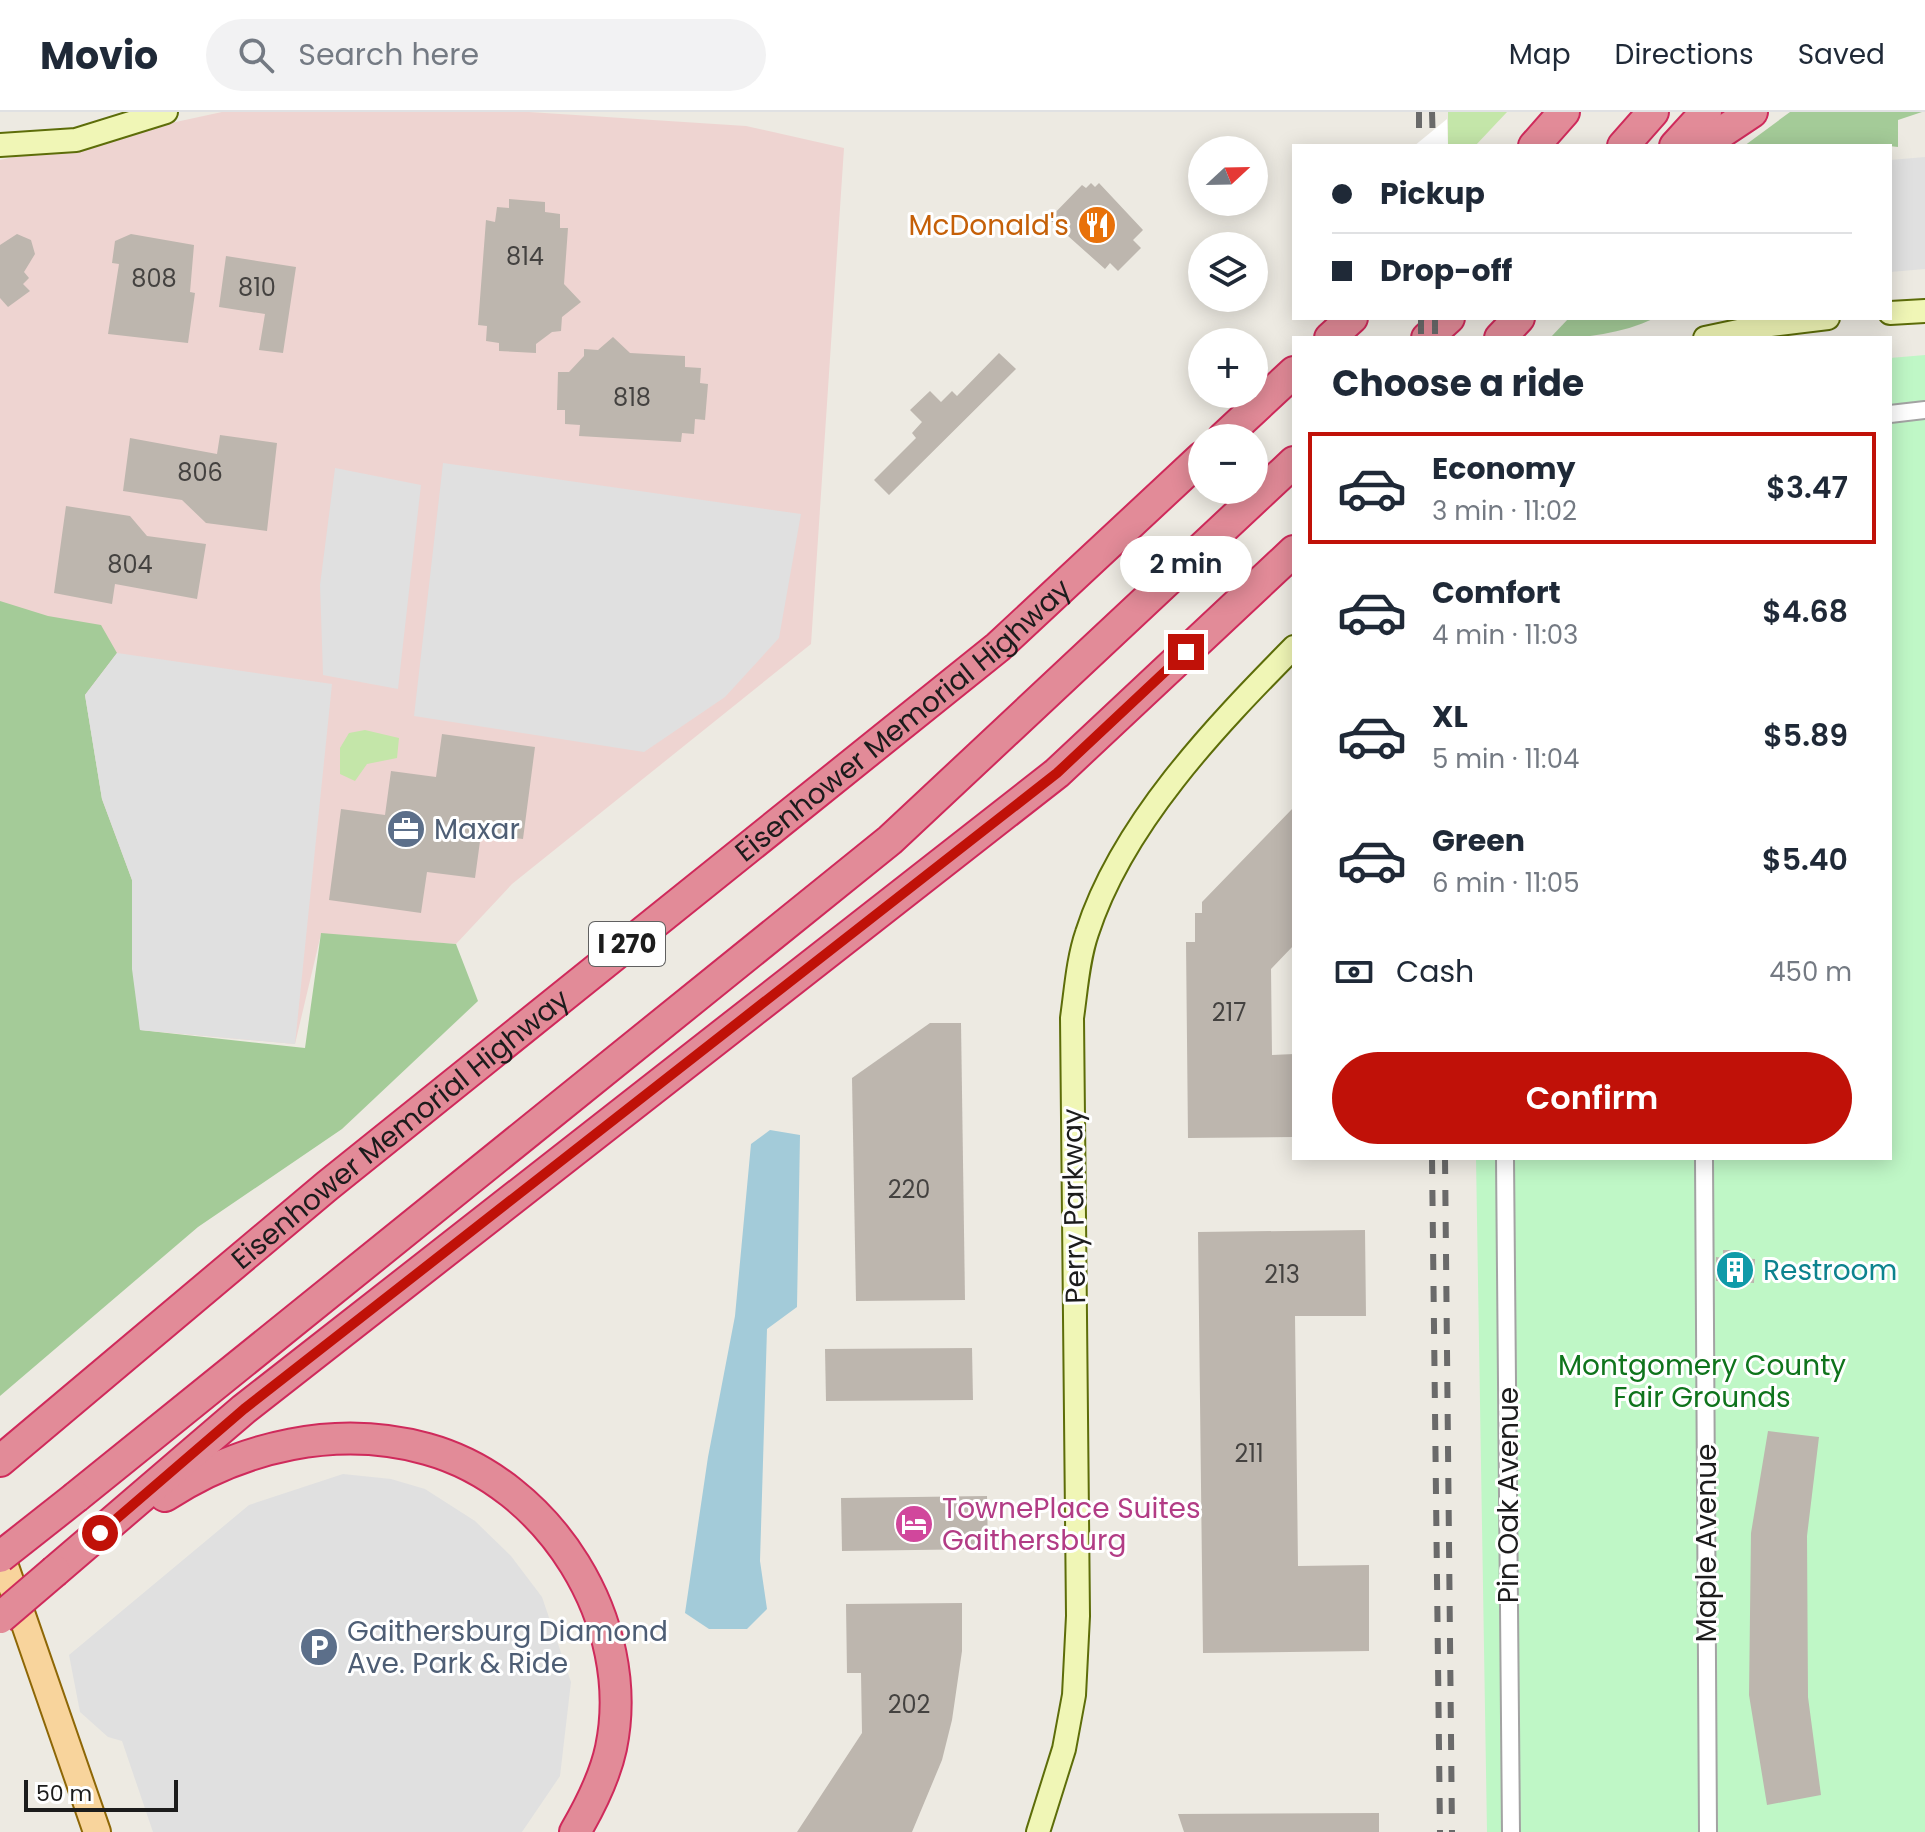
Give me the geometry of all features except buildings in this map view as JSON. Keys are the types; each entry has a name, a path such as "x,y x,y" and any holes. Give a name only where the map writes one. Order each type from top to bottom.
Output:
{"highway":[{"path":"1536,144 1564,112"},
{"path":"1625,144 1653,112"},
{"path":"1677,144 1706,112"},
{"path":"1704,144 1752,112"},
{"path":"1332,336 1350,320"},
{"path":"1429,336 1447,320"},
{"path":"1502,336 1517,320"},
{"path":"1238,424 1292,374"},
{"path":"0,1555 890,840 1292,464"},
{"name":"Eisenhower Memorial Highway","path":"0,1461 327,1186 998,647 1188,470"},
{"path":"0,1618 244,1409 1057,773 1292,553"},
{"path":"66,1562 192,1479 252,1454 298,1441 385,1441 428,1449 468,1465 532,1509 557,1538 577,1566 606,1631 615,1719 611,1750 575,1832"}],"main road":[{"path":"0,1555 97,1832"}],"street":[{"path":"0,145 76,140 166,112"},
{"path":"1892,313 1925,311"},
{"path":"1714,336 1812,320"},
{"path":"1892,414 1925,410"},
{"name":"Perry Parkway","path":"1038,1832 1064,1749 1074,1695 1078,1616 1072,1018 1086,935 1117,858 1139,823 1292,649"},
{"name":"Pin Oak Avenue","path":"1505,1160 1511,1832"},
{"name":"Maple Avenue","path":"1704,1160 1708,1832"}],"shaded area":[{"path":"222,112 529,112 746,126 844,148 811,644 512,884 456,944 321,934 295,1044 140,1030 85,695 0,610 0,160"},
{"path":"1925,157 1925,269 1892,272 1892,160"},
{"path":"443,463 801,514 779,638 725,697 644,752 414,716"},
{"path":"335,468 421,485 398,689 323,675 320,585"},
{"path":"117,653 332,684 295,1044 140,1030 132,969 132,880 102,799 85,695"},
{"name":"Gaithersburg Diamond Ave. Park & Ride","path":"343,1474 391,1479 425,1489 475,1521 511,1556 542,1597 571,1682 560,1776 522,1832 153,1832 122,1741 108,1737 80,1712 69,1655 249,1505"}],"green space":[{"path":"1448,112 1507,112 1477,144 1448,144"},
{"path":"1790,112 1922,112 1898,120 1898,147 1892,144 1747,144"},
{"path":"1567,320 1650,320 1603,334 1552,336"},
{"name":"Montgomery County Fair Grounds","path":"1925,355 1925,1832 1487,1832 1476,1160 1892,1160 1892,358"},
{"path":"0,601 48,616 101,625 117,653 85,695 102,799 132,880 140,1030 305,1048 321,933 456,944 478,1001 342,1129 198,1227 0,1396"},
{"path":"365,730 399,738 397,758 367,764 355,781 340,774 340,748 349,733"}],"water":[{"path":"770,1130 800,1135 797,1307 767,1329 760,1561 767,1609 747,1629 709,1629 685,1613 708,1457 735,1316 751,1144"}],"pier":[{"path":"1447,119 1448,144 1416,144"}],"railway":[{"path":"1419,112 1419,144"},
{"path":"1432,112 1433,144"},
{"path":"1421,320 1421,336"},
{"path":"1435,320 1435,336"},
{"path":"1432,1160 1440,1832"},
{"path":"1445,1160 1452,1832"}],"place":[{"name":"McDonald's","path":"1097,225"},
{"name":"Maxar","path":"406,829"},
{"name":"Restroom","path":"1735,1270"},
{"name":"TownePlace Suites Gaithersburg","path":"914,1524"},
{"name":"Gaithersburg Diamond Ave. Park & Ride","path":"319,1647"}],"route":[{"path":"100,1533 244,1409 1057,773 1186,652"}]}
